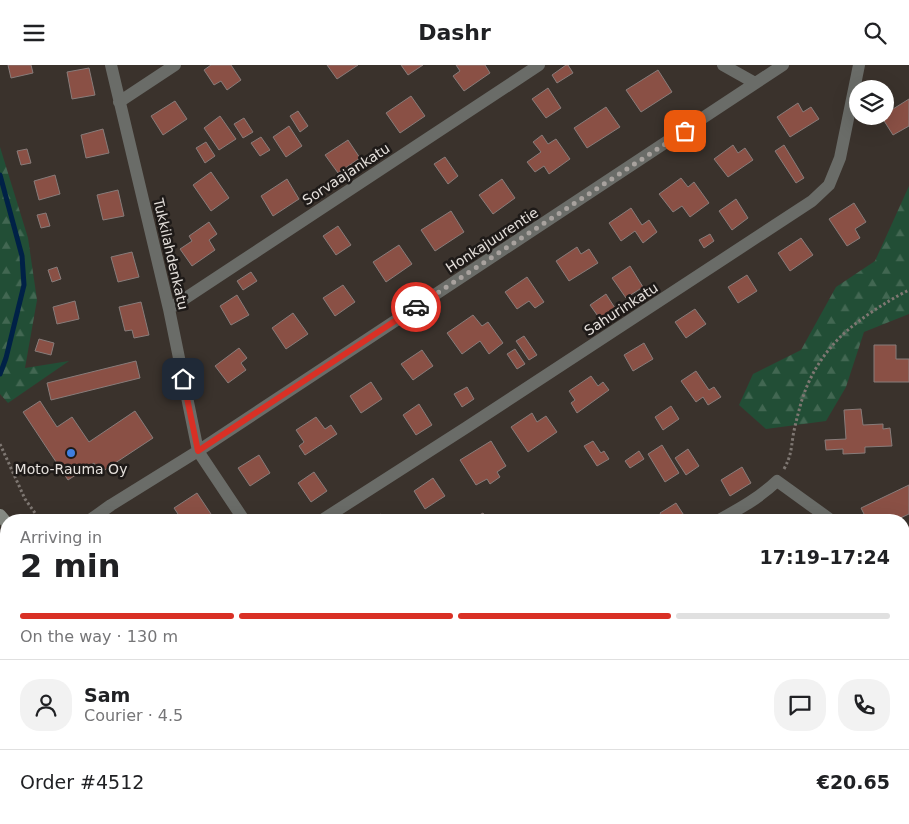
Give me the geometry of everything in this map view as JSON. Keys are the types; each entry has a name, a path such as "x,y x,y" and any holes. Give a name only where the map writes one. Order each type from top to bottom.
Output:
{"street":[{"name":"Tukkilahdenkatu","path":"111,65 169,309 198,451"},
{"path":"119,102 174,65"},
{"name":"Sorvaajankatu","path":"169,309 539,65"},
{"path":"723,65 755,83"},
{"name":"Honkajuurentie","path":"98,514 198,451 783,65"},
{"name":"Sahurinkatu","path":"331,514 812,201 829,185 840,158 859,65"},
{"path":"198,451 240,514"},
{"path":"730,514 765,493 777,481 823,514"}],"path":[{"path":"777,481 790,458 802,401 813,372 832,345 857,323 909,290"},
{"path":"0,444 25,499 36,514"}],"green space":[{"path":"0,147 28,238 37,300 25,368 69,361 8,403 0,394"},
{"path":"909,186 909,314 864,332 846,387 826,421 766,429 739,405 753,374 801,350 836,287 875,261"}],"building":[{"path":"8,65 31,65 33,73 11,78"},
{"path":"211,65 231,65 241,80 227,90 221,81 214,85 204,70"},
{"path":"327,65 358,65 337,79"},
{"path":"401,65 423,65 408,75"},
{"path":"456,65 485,65 490,73 464,91 453,76 460,71"},
{"path":"568,65 573,73 557,83 552,75"},
{"path":"89,68 95,95 72,99 67,72"},
{"path":"658,70 672,92 641,112 626,90"},
{"path":"548,88 561,108 546,118 532,99"},
{"path":"411,96 425,116 400,133 386,113"},
{"path":"909,99 909,126 893,135 887,125 894,125 894,108"},
{"path":"175,101 187,119 163,135 151,116"},
{"path":"798,103 803,112 811,107 819,119 790,137 777,117"},
{"path":"606,107 620,127 587,148 574,128"},
{"path":"298,111 308,126 300,132 290,116"},
{"path":"220,116 236,139 219,150 204,128"},
{"path":"244,118 253,132 243,138 234,124"},
{"path":"289,126 302,146 286,157 273,137"},
{"path":"103,129 109,153 86,158 81,135"},
{"path":"542,135 548,144 556,139 570,159 549,174 544,166 535,172 527,162 541,152 533,142"},
{"path":"261,137 270,150 260,156 251,143"},
{"path":"348,140 360,158 338,173 325,155"},
{"path":"206,142 215,156 205,163 196,148"},
{"path":"733,145 738,153 745,148 753,160 728,177 714,159"},
{"path":"784,145 804,178 796,183 775,151"},
{"path":"27,149 31,163 21,165 17,151"},
{"path":"445,157 458,176 448,184 434,164"},
{"path":"211,172 229,198 211,211 193,185"},
{"path":"55,175 60,194 39,200 34,181"},
{"path":"681,178 688,187 694,182 709,203 690,217 682,206 673,212 659,194"},
{"path":"287,179 299,199 273,216 261,196"},
{"path":"502,179 515,198 493,214 479,195"},
{"path":"118,190 124,216 103,220 97,195"},
{"path":"736,199 748,218 732,230 719,211"},
{"path":"854,203 866,222 855,229 860,238 847,246 829,219"},
{"path":"631,208 642,225 649,220 657,232 643,243 635,231 621,241 609,223"},
{"path":"451,211 464,232 435,251 421,230"},
{"path":"46,213 50,226 41,228 37,215"},
{"path":"209,222 217,234 209,240 215,250 192,266 180,249 192,241 189,236"},
{"path":"338,226 351,245 336,255 323,236"},
{"path":"710,234 714,241 704,248 699,240"},
{"path":"801,238 813,255 790,271 778,253"},
{"path":"399,245 412,264 386,282 373,262"},
{"path":"577,247 581,254 589,249 598,263 569,281 556,261"},
{"path":"132,252 139,277 118,282 111,257"},
{"path":"630,266 643,287 626,298 612,278"},
{"path":"57,267 61,279 52,282 48,270"},
{"path":"251,272 257,281 243,290 237,281"},
{"path":"747,275 757,291 738,303 728,287"},
{"path":"527,277 544,302 535,308 529,301 517,309 505,292"},
{"path":"343,285 355,302 335,316 323,298"},
{"path":"606,294 615,308 600,319 590,305"},
{"path":"237,295 249,315 231,325 220,306"},
{"path":"75,301 79,319 57,324 53,307"},
{"path":"141,302 149,335 134,338 132,330 125,331 119,307"},
{"path":"695,309 706,324 686,338 675,322"},
{"path":"293,313 308,334 286,349 272,328"},
{"path":"473,315 482,326 488,322 503,343 489,354 480,341 462,354 447,333"},
{"path":"524,336 537,355 529,360 516,341"},
{"path":"39,339 54,343 51,355 35,351"},
{"path":"644,343 653,359 633,371 624,355"},
{"path":"874,345 896,345 896,359 909,359 909,382 874,382"},
{"path":"239,348 247,358 241,363 246,370 228,383 215,366"},
{"path":"515,349 525,364 517,369 507,354"},
{"path":"422,350 433,366 413,380 401,364"},
{"path":"136,361 140,378 51,400 47,383"},
{"path":"696,371 709,390 714,387 721,397 708,405 703,397 696,402 681,381"},
{"path":"591,376 598,386 603,382 609,390 577,413 571,403 575,400 569,391"},
{"path":"371,382 382,399 361,413 350,396"},
{"path":"467,387 474,399 462,407 454,394"},
{"path":"40,401 57,427 72,417 89,442 135,411 153,438 100,473 94,463 68,480 23,412"},
{"path":"419,404 432,425 416,435 403,415"},
{"path":"671,406 679,419 663,430 655,417"},
{"path":"861,409 863,425 883,424 883,429 890,428 892,446 865,447 865,453 843,454 843,449 826,450 825,440 846,439 844,410"},
{"path":"532,413 537,422 546,416 557,432 528,452 511,427"},
{"path":"316,417 325,429 331,425 337,434 305,455 299,446 304,442 296,430"},
{"path":"491,441 506,466 497,472 500,477 490,484 487,479 476,485 460,460"},
{"path":"593,441 601,453 604,451 609,459 597,466 584,446"},
{"path":"662,445 679,473 665,482 648,454"},
{"path":"688,449 699,466 686,475 675,458"},
{"path":"639,451 644,459 630,468 625,461"},
{"path":"259,455 270,473 250,486 238,468"},
{"path":"742,467 751,483 730,496 721,480"},
{"path":"314,472 327,491 311,502 298,483"},
{"path":"433,478 445,496 425,509 414,491"},
{"path":"909,485 909,514 864,514 861,508"},
{"path":"197,493 211,514 178,514 174,508"},
{"path":"676,503 683,514 661,514"}],"waterway":[{"path":"0,175 22,256 24,285 6,358 0,374"}],"way so far":[{"path":"416,307 685,131"}],"place":[{"name":"Moto-Rauma Oy","path":"71,453"}],"route":[{"path":"183,379 198,451 416,307"}]}
